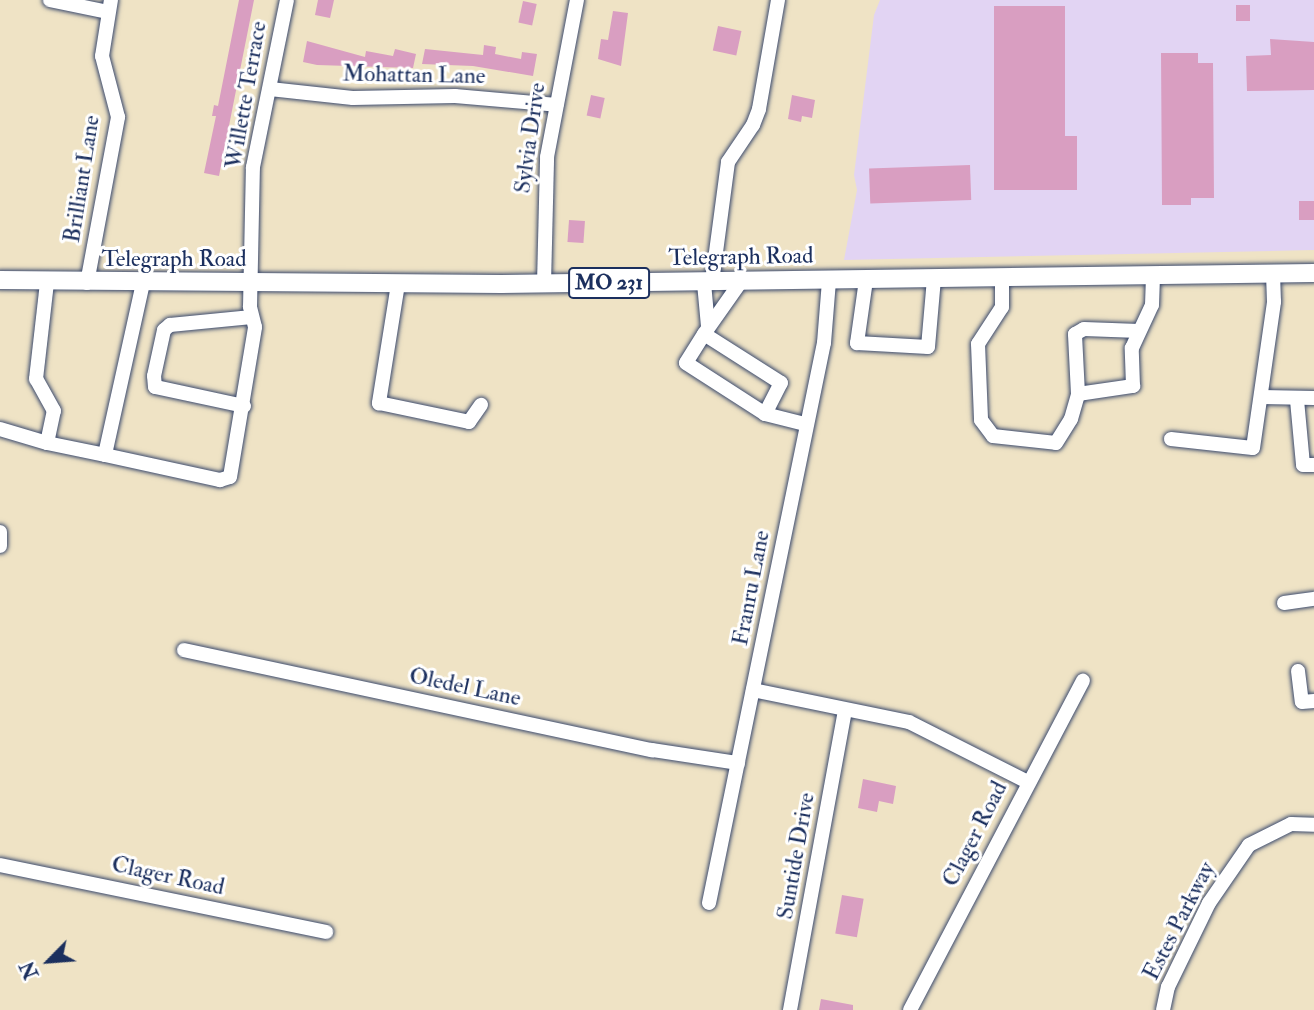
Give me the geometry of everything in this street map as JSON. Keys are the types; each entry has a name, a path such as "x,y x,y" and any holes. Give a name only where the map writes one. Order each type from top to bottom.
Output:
{"main road":[{"name":"Telegraph Road","path":"0,280 47,283 740,283 1314,273"}],"street":[{"path":"50,0 110,6"},
{"name":"Willette Terrace","path":"105,455 220,480 230,477 244,406 241,394 255,327 253,167 287,0"},
{"name":"Sylvia Drive","path":"544,284 543,200 557,105 577,0"},
{"path":"706,330 708,283 728,162 756,117 778,0"},
{"name":"Brilliant Lane","path":"87,283 118,117 102,56 110,6"},
{"name":"Mohattan Lane","path":"270,89 353,98 455,96 557,105"},
{"path":"1171,439 1253,448 1274,302 1273,274"},
{"path":"1077,394 1133,386 1132,348 1152,306 1153,276"},
{"path":"1002,278 1002,307 978,344 981,420 993,436 1056,443 1071,419 1077,394 1075,334 1084,329 1139,331"},
{"path":"866,280 857,343 928,347 934,279"},
{"name":"Franru Lane","path":"709,903 805,424 824,343 829,281"},
{"path":"47,283 36,379 54,411 47,443"},
{"path":"0,429 47,443 105,455 143,283"},
{"path":"740,283 686,363 765,415 805,424"},
{"path":"398,284 379,403 469,422 481,405"},
{"path":"244,406 155,387 164,330 170,325 253,317"},
{"path":"706,330 781,383 765,415"},
{"path":"1262,397 1297,400 1314,398"},
{"path":"1297,400 1303,466 1314,464"},
{"path":"0,532 0,546"},
{"path":"1284,603 1314,599"},
{"name":"Oledel Lane","path":"184,650 652,750 738,763"},
{"path":"1298,671 1302,702 1314,701"},
{"name":"Clager Road","path":"910,1010 1083,681"},
{"path":"753,690 909,722 1028,782"},
{"name":"Suntide Drive","path":"790,1010 845,710"},
{"name":"Estes Parkway","path":"1163,1010 1168,987 1209,903 1248,845 1291,824 1314,825"},
{"name":"Clager Road","path":"0,865 326,932"}],"shaded area":[{"path":"880,0 1314,0 1314,250 844,260 857,190 854,175 874,15"}],"building":[{"path":"239,0 254,0 219,176 204,173 216,116 212,116 214,105 218,106"},
{"path":"318,0 334,0 330,18 315,15"},
{"path":"523,1 537,4 532,25 518,23"},
{"path":"1236,5 1250,5 1250,21 1236,21"},
{"path":"994,6 1065,6 1065,136 1077,136 1077,190 994,190"},
{"path":"613,11 628,13 621,66 598,59 601,39 608,40"},
{"path":"718,26 741,31 736,55 713,50"},
{"path":"1270,39 1314,42 1314,90 1247,91 1246,56 1271,55"},
{"path":"307,41 365,57 366,51 393,56 395,49 416,54 413,68 317,65 303,62"},
{"path":"484,45 496,47 495,54 521,59 522,52 537,54 533,76 473,66 422,64 425,49 483,55"},
{"path":"1161,53 1198,53 1198,63 1213,63 1214,198 1191,198 1191,205 1162,205"},
{"path":"591,95 605,98 600,118 587,116"},
{"path":"792,95 815,100 812,118 802,116 801,122 788,119"},
{"path":"970,165 971,200 870,204 869,169"},
{"path":"1299,201 1314,201 1314,220 1299,220"},
{"path":"569,220 585,221 583,243 567,242"},
{"path":"863,779 896,786 893,804 879,801 877,812 858,808"},
{"path":"842,895 864,899 857,937 835,933"},
{"path":"821,999 853,1005 853,1010 819,1010"}]}
